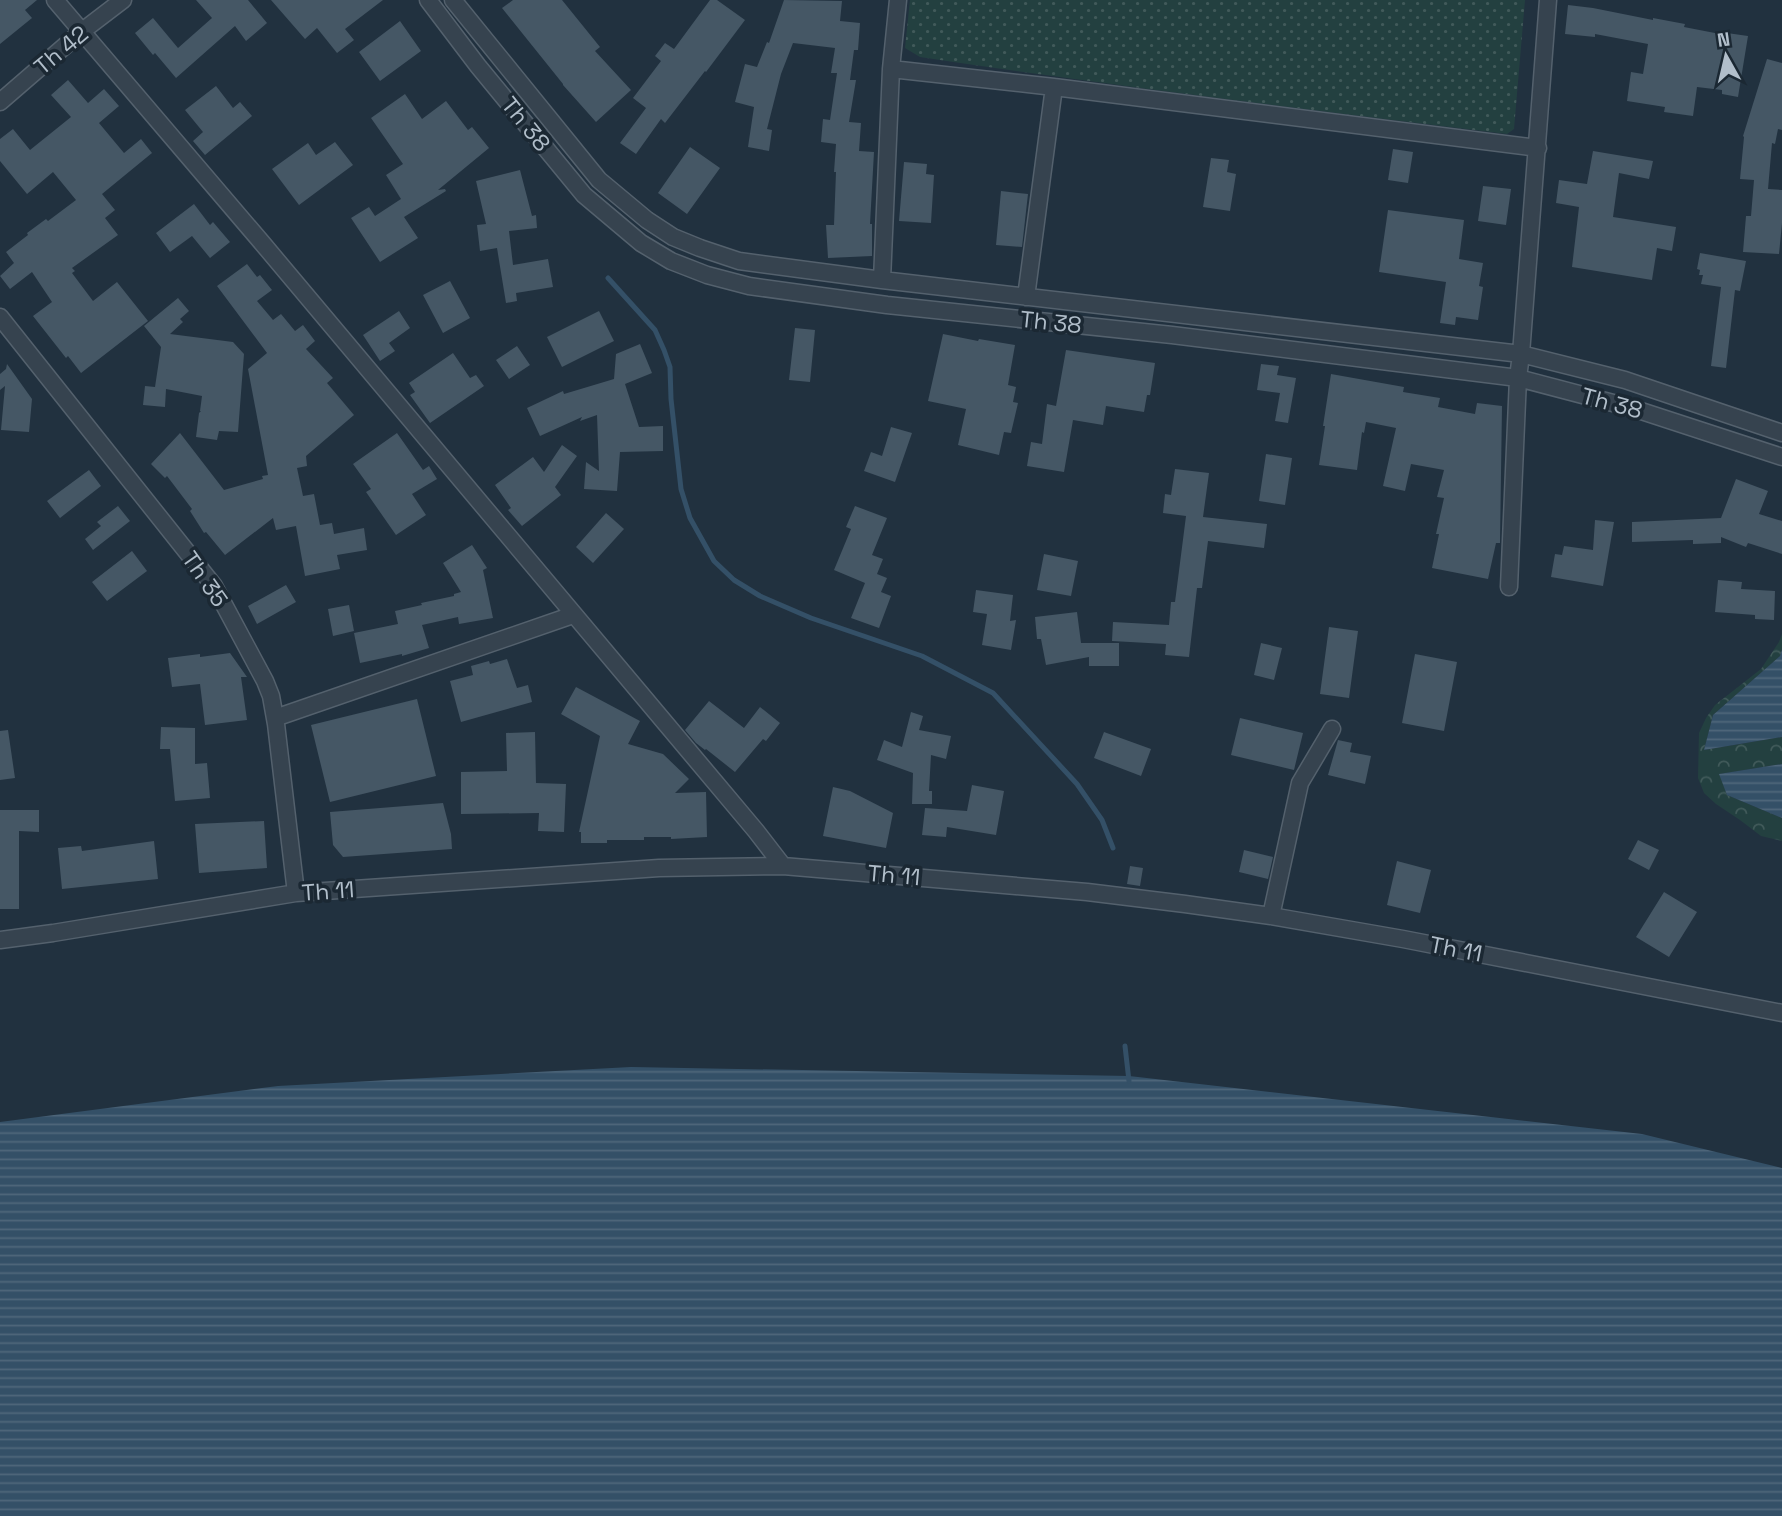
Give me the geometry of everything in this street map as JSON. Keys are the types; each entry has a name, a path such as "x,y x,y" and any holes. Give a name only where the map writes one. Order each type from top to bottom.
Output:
{"street":[{"path":"55,0 272,254 783,866"},
{"name":"Th 42","path":"0,102 81,32 123,0"},
{"name":"Th 38","path":"428,0 478,66 584,195 641,243 671,261 707,275 749,286 887,305 1159,334 1518,379 1632,408 1782,457"},
{"name":"Th 38","path":"453,0 599,180 673,237 739,261 1521,354 1625,380 1782,433"},
{"path":"882,280 891,69 898,0"},
{"path":"1509,587 1518,379 1548,0"},
{"path":"891,69 1538,148"},
{"path":"1026,297 1054,87"},
{"name":"Th 35","path":"0,317 214,586 265,681 275,718 296,893"},
{"path":"275,718 573,614"},
{"path":"1271,916 1300,783 1332,729"},
{"name":"Th 11","path":"0,940 296,893 660,868 783,866 1087,892 1271,916 1782,1013"}],"green space":[{"path":"910,0 1525,0 1514,129 1507,134 1140,88 920,57 905,48"},
{"path":"1782,634 1780,656 1713,715 1704,750 1782,737 1782,764 1720,774 1727,795 1782,818 1782,841 1761,836 1716,804 1704,793 1698,778 1699,733 1706,718 1715,705 1761,669"}],"water":[{"path":"1782,650 1782,737 1704,750 1713,715 1780,656"},
{"path":"1782,764 1782,818 1727,795 1719,774"},
{"path":"631,1067 1129,1076 1642,1134 1782,1168 1782,1516 0,1516 0,1122 278,1086"}],"building":[{"path":"0,0 37,0 25,10 32,18 0,44"},
{"path":"196,0 248,0 267,23 246,41 235,26 176,78 135,33 153,18 178,48 212,18"},
{"path":"271,0 383,0 345,29 354,40 337,53 317,28 305,39"},
{"path":"513,0 562,0 600,47 595,51 631,90 596,122 502,8"},
{"path":"710,0 717,0 745,20 665,123 661,119 636,154 620,143 646,108 633,98 661,61 655,56 665,43 674,49"},
{"path":"784,0 842,1 840,21 860,23 858,50 854,50 850,80 856,80 849,122 861,123 859,151 874,152 870,224 872,256 828,258 826,225 834,225 836,144 821,142 823,119 830,120 837,73 831,73 835,48 793,43 781,74 767,129 772,130 769,151 748,147 754,107 735,102 745,64 757,67 767,42 769,43"},
{"path":"1568,5 1685,24 1684,27 1720,34 1748,36 1738,97 1722,94 1722,90 1697,87 1693,116 1664,112 1665,107 1627,101 1631,72 1643,74 1648,44 1595,34 1595,37 1565,34"},
{"path":"400,21 421,51 380,81 359,52"},
{"path":"1767,59 1782,63 1782,130 1778,129 1775,144 1772,143 1768,189 1782,190 1779,254 1743,252 1746,216 1751,216 1754,180 1740,179 1743,136"},
{"path":"68,80 88,103 104,89 119,106 99,123 124,153 141,139 152,153 102,194 115,210 105,218 118,235 72,268 75,271 72,273 93,301 117,282 148,321 81,373 33,316 52,302 32,272 10,289 0,276 14,263 6,252 28,235 27,233 76,200 53,172 27,194 0,161 0,139 13,129 30,150 71,117 51,95"},
{"path":"216,86 233,108 240,102 252,116 205,155 193,141 203,132 185,110"},
{"path":"405,94 422,119 446,101 468,130 472,127 489,148 438,190 446,191 404,217 418,238 380,262 351,218 369,207 375,216 401,199 386,175 403,164 371,118"},
{"path":"335,142 353,165 299,205 272,169 308,143 316,155"},
{"path":"690,147 720,168 687,214 658,193"},
{"path":"1393,149 1413,152 1408,183 1388,180"},
{"path":"1593,151 1653,161 1649,179 1619,173 1613,217 1676,227 1672,251 1657,248 1652,280 1572,267 1579,207 1556,203 1559,180 1587,184"},
{"path":"1211,158 1229,160 1227,172 1236,174 1230,211 1203,207"},
{"path":"904,162 927,164 926,174 934,175 931,223 899,221"},
{"path":"520,170 532,216 536,215 537,228 509,231 513,265 548,259 553,287 516,293 517,301 506,303 497,248 480,251 477,225 486,224 476,181"},
{"path":"1483,186 1511,189 1506,225 1478,221"},
{"path":"1001,191 1028,194 1022,247 996,245"},
{"path":"194,204 210,225 213,222 230,242 210,258 192,236 170,252 156,233"},
{"path":"1388,210 1464,220 1459,259 1483,263 1478,320 1456,317 1455,325 1440,323 1446,282 1379,272"},
{"path":"1700,253 1746,261 1740,291 1735,290 1726,368 1711,366 1721,287 1701,284 1703,275 1699,275 1700,270 1697,269"},
{"path":"247,264 272,290 257,301 273,320 281,314 295,331 303,325 315,341 306,349 333,378 327,383 354,415 306,456 307,466 297,468 303,496 314,494 320,525 332,523 334,534 364,528 367,550 337,555 340,569 305,576 296,526 276,530 273,518 225,555 206,532 204,533 190,511 192,509 167,476 165,478 151,464 180,433 224,490 263,479 262,476 268,475 248,369 267,353 217,286"},
{"path":"450,281 470,318 443,333 423,295"},
{"path":"178,298 189,311 180,319 183,322 170,334 233,342 244,354 238,432 219,431 217,440 196,437 202,396 166,389 165,407 143,405 145,386 155,387 161,347 144,326"},
{"path":"399,311 410,328 389,343 395,351 380,361 363,335"},
{"path":"599,311 614,341 562,367 547,337"},
{"path":"795,328 815,330 810,382 789,380"},
{"path":"943,334 1015,345 1008,385 1016,387 1013,402 1018,403 1011,433 1004,432 999,455 958,445 966,409 928,401"},
{"path":"640,344 652,373 625,384 639,427 663,426 663,451 620,452 617,491 584,489 586,462 599,471 597,415 580,421 582,417 540,436 527,408 563,391 564,394 614,379 616,354"},
{"path":"517,346 530,365 509,379 496,360"},
{"path":"1066,350 1155,363 1150,395 1147,395 1144,412 1106,406 1103,425 1073,420 1064,472 1027,466 1031,442 1042,444 1047,404 1056,406"},
{"path":"453,353 470,378 476,375 484,386 430,423 410,395 415,392 409,383"},
{"path":"7,364 32,399 29,432 1,430 5,386 0,390 0,374"},
{"path":"1261,364 1279,366 1277,375 1296,378 1288,423 1275,421 1280,393 1257,390"},
{"path":"1331,374 1404,387 1403,392 1440,398 1438,407 1475,414 1477,403 1502,406 1500,543 1496,543 1488,579 1432,568 1444,498 1437,497 1444,470 1411,464 1405,491 1383,486 1396,428 1366,422 1357,470 1319,465"},
{"path":"891,427 912,433 895,482 864,471 871,452 882,456"},
{"path":"397,433 423,470 429,466 437,479 412,494 426,515 396,535 366,492 371,489 353,464"},
{"path":"562,445 577,456 555,487 561,495 522,526 508,510 511,508 495,485 533,457 544,472"},
{"path":"1266,454 1292,458 1285,505 1259,501"},
{"path":"1175,469 1209,473 1203,517 1267,524 1264,548 1208,541 1202,588 1197,588 1189,657 1165,655 1166,644 1112,641 1113,622 1169,625 1171,602 1175,602 1186,516 1163,513 1165,494 1171,495"},
{"path":"89,470 101,486 60,518 47,501"},
{"path":"1736,479 1768,491 1759,514 1782,521 1782,554 1748,543 1746,547 1721,537 1721,543 1693,544 1693,540 1632,542 1632,522 1721,518"},
{"path":"118,506 130,521 93,550 85,539 101,526 97,522"},
{"path":"855,506 887,518 872,555 883,559 877,574 887,578 881,592 891,596 879,628 851,618 865,583 834,570 851,529 846,527"},
{"path":"606,513 624,529 593,563 576,547"},
{"path":"1595,520 1614,522 1603,586 1551,577 1555,554 1562,555 1564,546 1593,550"},
{"path":"472,545 487,568 483,570 493,618 459,624 458,617 422,625 429,648 360,663 354,633 398,624 395,611 461,592 443,563"},
{"path":"132,551 147,571 107,601 92,582"},
{"path":"1044,554 1078,561 1071,596 1037,590"},
{"path":"1718,580 1742,582 1741,589 1775,591 1774,620 1755,619 1755,615 1715,612"},
{"path":"286,585 296,602 257,624 248,606"},
{"path":"976,590 1013,595 1010,621 1016,620 1011,650 982,645 987,614 973,612"},
{"path":"349,605 354,631 333,636 328,609"},
{"path":"1077,612 1081,643 1119,643 1119,666 1089,666 1089,657 1046,665 1041,639 1037,639 1035,617"},
{"path":"1329,627 1358,631 1349,698 1320,694"},
{"path":"1261,643 1282,648 1274,680 1254,675"},
{"path":"230,653 247,677 241,677 247,720 205,725 200,684 172,687 168,658"},
{"path":"1415,654 1457,662 1444,731 1402,723"},
{"path":"507,659 517,688 528,685 532,702 461,722 450,681 473,675 471,666"},
{"path":"576,687 640,721 628,744 663,754 689,779 675,793 706,792 707,837 644,837 644,840 581,843 579,832 600,736 561,714"},
{"path":"417,699 436,776 330,802 311,725"},
{"path":"709,701 744,728 760,707 780,723 735,772 696,743 685,730"},
{"path":"911,712 923,716 919,730 951,736 946,759 931,755 929,791 932,791 932,804 912,804 913,773 877,760 884,740 902,747"},
{"path":"1240,718 1303,733 1294,770 1231,755"},
{"path":"161,727 195,728 195,764 207,763 210,798 175,801 170,749 160,749"},
{"path":"8,730 15,778 0,780 0,731"},
{"path":"535,732 536,783 566,784 564,832 538,831 539,813 461,814 461,772 507,771 506,733"},
{"path":"1104,732 1151,749 1141,776 1094,758"},
{"path":"1338,740 1352,743 1350,752 1371,756 1365,784 1328,775"},
{"path":"972,785 1004,791 996,835 947,827 946,837 922,835 925,808 967,811"},
{"path":"833,787 850,791 893,813 886,848 823,836"},
{"path":"443,803 452,849 343,857 333,845 330,812"},
{"path":"0,810 39,810 39,832 19,831 19,909 0,909"},
{"path":"264,821 267,868 199,873 195,824"},
{"path":"1638,840 1659,850 1649,870 1628,859"},
{"path":"154,841 158,879 62,889 58,848 81,846 82,851"},
{"path":"1244,850 1273,857 1268,879 1239,872"},
{"path":"1397,861 1431,870 1420,913 1387,905"},
{"path":"1130,866 1143,868 1140,886 1127,884"},
{"path":"1664,892 1697,912 1669,957 1636,937"}],"waterway":[{"path":"608,278 655,330 664,350 670,367 681,489 690,518 714,561 734,580 760,596 811,618 922,656 993,693 1077,784 1102,820 1113,848"},
{"path":"1125,1046 1129,1081"}]}
